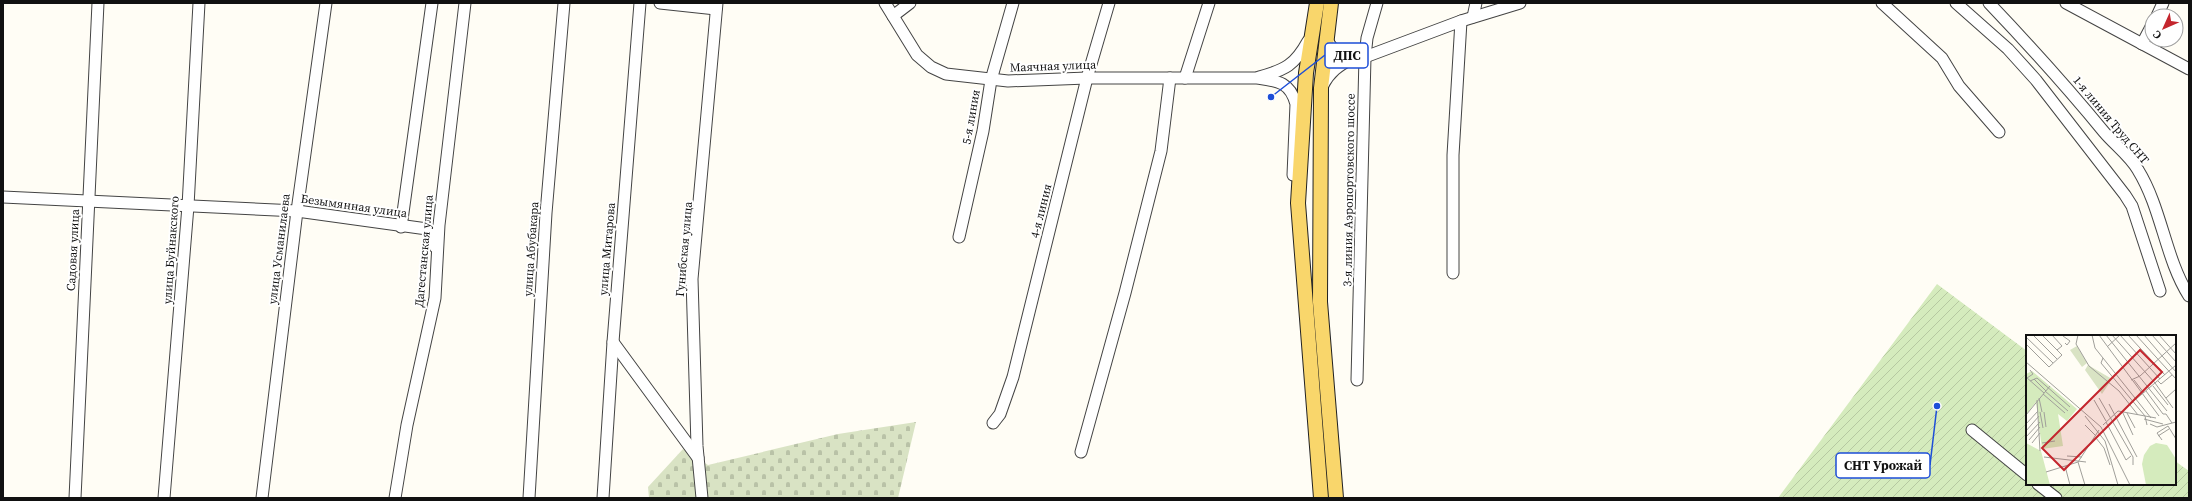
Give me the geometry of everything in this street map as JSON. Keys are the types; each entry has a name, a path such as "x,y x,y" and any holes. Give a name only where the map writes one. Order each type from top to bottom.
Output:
{"main road":[{"path":"1317,3 1310,38 1306,73 1298,203 1321,498"},
{"path":"1331,3 1321,88 1320,302 1336,498"}],"street":[{"name":"Садовая улица","path":"75,498 98,3"},
{"name":"улица Буйнакского","path":"164,498 188,206 199,3"},
{"name":"улица Усманилаева","path":"262,498 297,211 326,3"},
{"path":"401,226 432,3"},
{"name":"Дагестанская улица","path":"395,498 407,426 435,298 439,225 465,3"},
{"name":"улица Абубакара","path":"529,498 546,213 564,3"},
{"name":"улица Митарова","path":"603,498 613,342 640,3"},
{"path":"660,3 716,6"},
{"name":"Маячная улица","path":"884,3 917,55 931,67 946,74 991,80 1025,81 1087,78 1257,78"},
{"path":"893,16 910,3"},
{"name":"5-я линия","path":"959,237 983,132 991,80 1013,3"},
{"name":"4-я линия","path":"993,423 1000,414 1013,376 1087,78 1109,3"},
{"path":"1185,78 1208,3"},
{"name":"3-я линия Аэропортовского шоссе","path":"1358,380 1365,57 1367,38 1377,3"},
{"path":"1472,17 1476,3"},
{"path":"1321,88 1328,75 1351,59 1365,57 1472,17 1520,3"},
{"path":"1882,3 1942,58 1959,86 1999,132"},
{"path":"1956,3 2008,49 2036,80 2125,195 2132,206 2160,291"},
{"name":"1-я линия Труд СНТ","path":"1989,3 2056,74 2137,169 2152,198 2178,274 2189,296"},
{"path":"2066,3 2189,69"},
{"name":"Гунибская улица","path":"702,498 698,458 692,279 701,197 716,6"},
{"path":"1453,272 1453,155 1461,21"},
{"path":"1257,78 1283,71 1302,53 1310,38"},
{"path":"1326,38 1337,54 1351,59"},
{"path":"2142,44 2144,40"},
{"path":"1081,452 1125,293 1161,151 1170,78"},
{"path":"1257,78 1280,83 1293,93 1296,104 1293,192 1300,227"},
{"name":"Безымянная улица","path":"3,197 297,211 427,229 431,233 434,241 438,261"},
{"path":"613,342 698,458"},
{"path":"1972,430 2026,474"},
{"path":"2039,485 2056,498"}],"green space":[{"path":"1937,284 2026,350 2026,485 2176,485 2176,462 2189,471 2189,498 1778,498"},
{"path":"916,422 898,498 649,498 648,487 683,449 708,465 838,434"}],"place":[{"name":"ДПС","path":"1271,97"},
{"name":"СНТ Урожай","path":"1937,406"}]}
